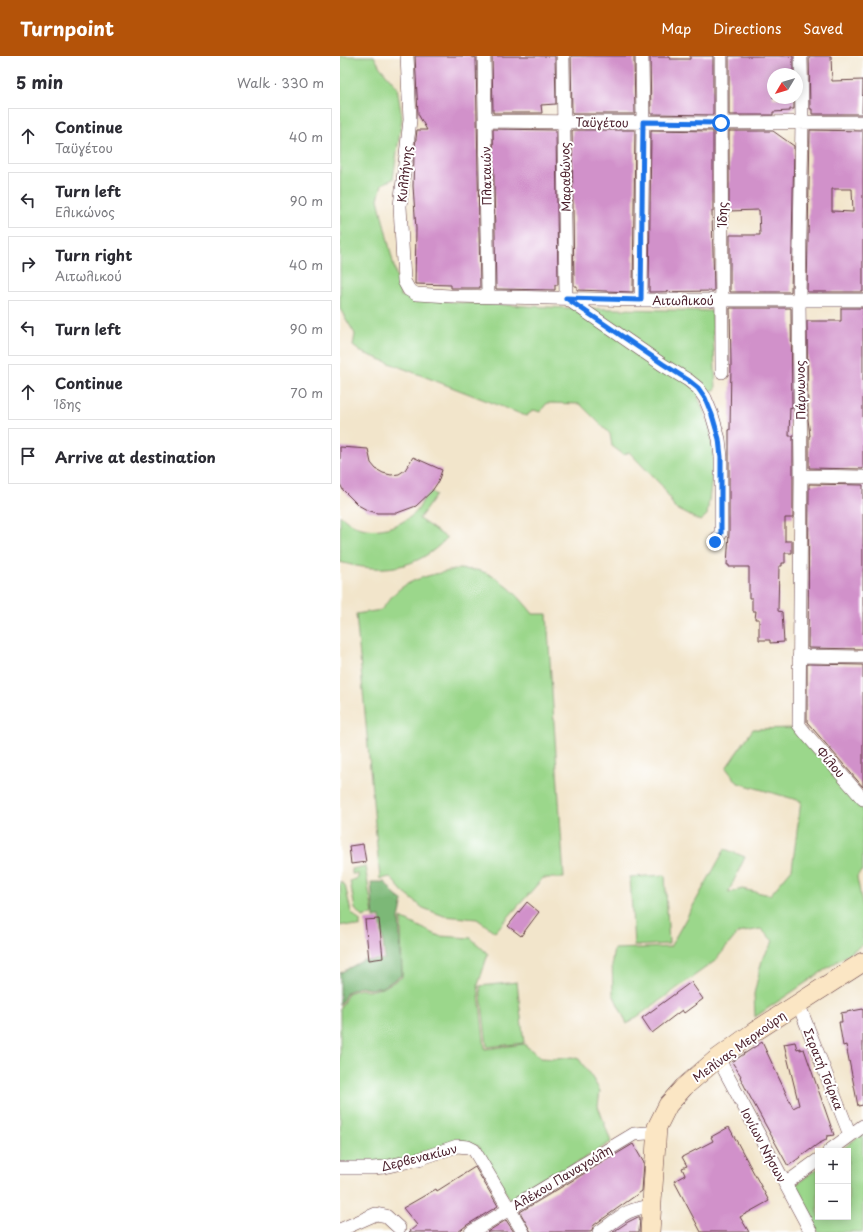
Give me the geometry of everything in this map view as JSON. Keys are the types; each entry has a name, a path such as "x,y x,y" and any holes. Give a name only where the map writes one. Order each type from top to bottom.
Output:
{"street":[{"name":"Κυλλήνης","path":"407,56 410,120 400,206 404,281 408,290"},
{"name":"Πλαταιών","path":"484,56 488,296"},
{"name":"Μαραθώνος","path":"563,56 566,298"},
{"path":"641,300 643,122 642,56"},
{"name":"Ίδης","path":"721,56 722,372"},
{"name":"Πάρνωνος","path":"799,725 801,476 799,300 802,122 801,56"},
{"name":"Ταϋγέτου","path":"485,121 721,123 863,122"},
{"name":"Αιτωλικού","path":"408,290 416,294 641,300 863,300"},
{"path":"566,298 656,360 688,380 698,388 705,398 716,426 721,457 721,533 715,542"},
{"path":"801,476 863,477"},
{"path":"800,656 863,657"},
{"name":"Φίλου","path":"799,725 863,799"},
{"name":"Μελίνας Μερκούρη","path":"650,1232 656,1134 657,1127 668,1105 684,1087 718,1058 754,1032 863,962"},
{"name":"Στρατή Τσίρκα","path":"798,1003 850,1135"},
{"name":"Ιονίων Νήσων","path":"718,1058 811,1232"},
{"path":"833,1148 863,1126"},
{"name":"Αλέκου Παναγούλη","path":"471,1232 634,1134 656,1134"},
{"name":"Δερβενακίων","path":"340,1168 384,1167 419,1159 457,1146 468,1147 474,1150 523,1232"},
{"path":"785,1184 815,1162"},
{"path":"599,1232 631,1210 640,1207 651,1207"},
{"path":"340,1230 376,1214 386,1216 399,1228"}],"green space":[{"path":"340,56 374,56 380,67 397,87 402,118 393,179 382,184 378,199 401,296 466,303 568,308 712,311 716,389 698,397 710,427 714,463 707,515 700,521 675,508 663,487 629,452 624,455 612,446 610,434 580,404 547,403 540,412 534,410 526,416 361,352 353,346 355,334 340,309"},
{"path":"428,489 436,495 419,519 447,538 435,549 411,563 384,568 355,566 340,562 340,515 357,527 367,529 387,528 407,519 415,513 421,505"},
{"path":"459,569 478,570 489,574 510,589 533,614 547,614 564,878 543,878 495,932 477,919 444,916 423,908 403,892 390,877 380,879 356,614 381,610 393,595 407,584 415,580"},
{"path":"795,728 863,808 863,871 859,873 857,877 863,908 863,944 755,1017 754,994 762,960 773,941 761,929 738,933 715,961 627,1024 613,994 612,960 614,949 670,947 725,849 745,857 728,893 742,889 770,895 792,869 801,801 738,783 726,768 753,729"},
{"path":"365,866 373,914 362,917 355,909 350,881 358,878 358,874 352,874 352,869"},
{"path":"665,875 669,944 634,946 630,877"},
{"path":"340,881 345,885 351,912 360,921 360,927 340,926"},
{"path":"371,882 385,882 395,895 403,901 399,918 402,975 383,987 369,989 360,987 347,992 340,1005 340,973 364,960 385,959 380,917 374,918"},
{"path":"401,918 439,936 471,938 488,954 478,985 485,1049 524,1044 541,1058 557,1059 572,1057 579,1059 600,1091 598,1106 611,1142 512,1203 478,1146 382,1164 340,1163 340,1009 348,993 360,989 368,991 383,988 402,977"},
{"path":"517,982 524,1043 487,1047 480,986"},
{"path":"863,1133 863,1232 818,1232 793,1187 815,1170 815,1220 851,1220 851,1148 844,1148"}],"building":[{"path":"415,56 476,57 480,288 451,288 451,285 415,284 416,229 413,186 414,155 417,130 427,130 418,114"},
{"path":"492,56 555,56 556,104 541,105 542,113 493,113"},
{"path":"571,56 633,56 635,114 572,114"},
{"path":"690,56 713,56 713,115 651,114 650,57 690,59"},
{"path":"729,56 793,56 793,68 767,68 767,104 794,104 794,109 790,109 790,111 773,112 773,115 729,115"},
{"path":"809,56 831,56 832,81 863,80 862,114 812,114 812,109 810,109"},
{"path":"493,129 556,130 558,285 555,285 555,290 496,289"},
{"path":"572,130 635,130 633,292 577,290 577,286 574,286"},
{"path":"651,130 713,131 712,211 714,291 649,292"},
{"path":"810,130 863,131 863,292 807,292","holes":["832,189 852,189 853,212 832,211"]},
{"path":"729,131 773,131 794,146 791,292 730,292 730,235 760,235 759,210 729,211"},
{"path":"730,308 791,308 792,409 790,407 789,436 793,436 793,518 785,518 785,541 792,541 792,553 785,553 785,563 782,563 782,566 779,566 778,611 782,612 784,642 770,643 770,640 759,640 759,619 755,619 756,611 752,611 752,598 749,598 749,567 729,567 729,565 727,565 729,533 729,430 731,364"},
{"path":"841,308 863,308 863,469 809,468 810,436 808,419 807,321 841,321"},
{"path":"340,447 368,449 371,463 376,469 391,475 399,474 405,470 413,457 442,470 438,482 432,491 416,506 397,513 377,513 358,505 343,490 340,484"},
{"path":"809,484 863,485 863,649 808,648"},
{"path":"807,664 863,665 863,787 807,722"},
{"path":"363,844 366,862 351,864 349,846"},
{"path":"527,902 539,912 521,936 508,926"},
{"path":"379,919 383,958 369,960 365,920"},
{"path":"691,982 703,999 684,1013 682,1010 652,1033 642,1018"},
{"path":"863,1009 863,1105 858,1106 846,1045 843,1046 839,1022 842,1022 841,1013"},
{"path":"762,1042 793,1108 799,1105 784,1044 795,1042 797,1049 804,1049 834,1135 827,1136 826,1140 818,1144 788,1166 748,1093 740,1077 741,1076 732,1062"},
{"path":"729,1127 769,1201 740,1217 749,1232 701,1232 674,1181 685,1175 682,1168 687,1166 682,1157 713,1141 711,1137"},
{"path":"633,1144 644,1163 642,1191 594,1225 591,1232 531,1232 520,1212"},
{"path":"475,1167 498,1206 458,1232 409,1232 417,1225 403,1208 436,1189 437,1191"},
{"path":"640,1217 639,1232 613,1232 628,1222"},
{"path":"506,1220 514,1232 487,1232"}],"route":[{"path":"715,542 721,533 721,457 716,426 705,398 698,388 688,380 566,298 641,300 643,122 721,123"}]}
